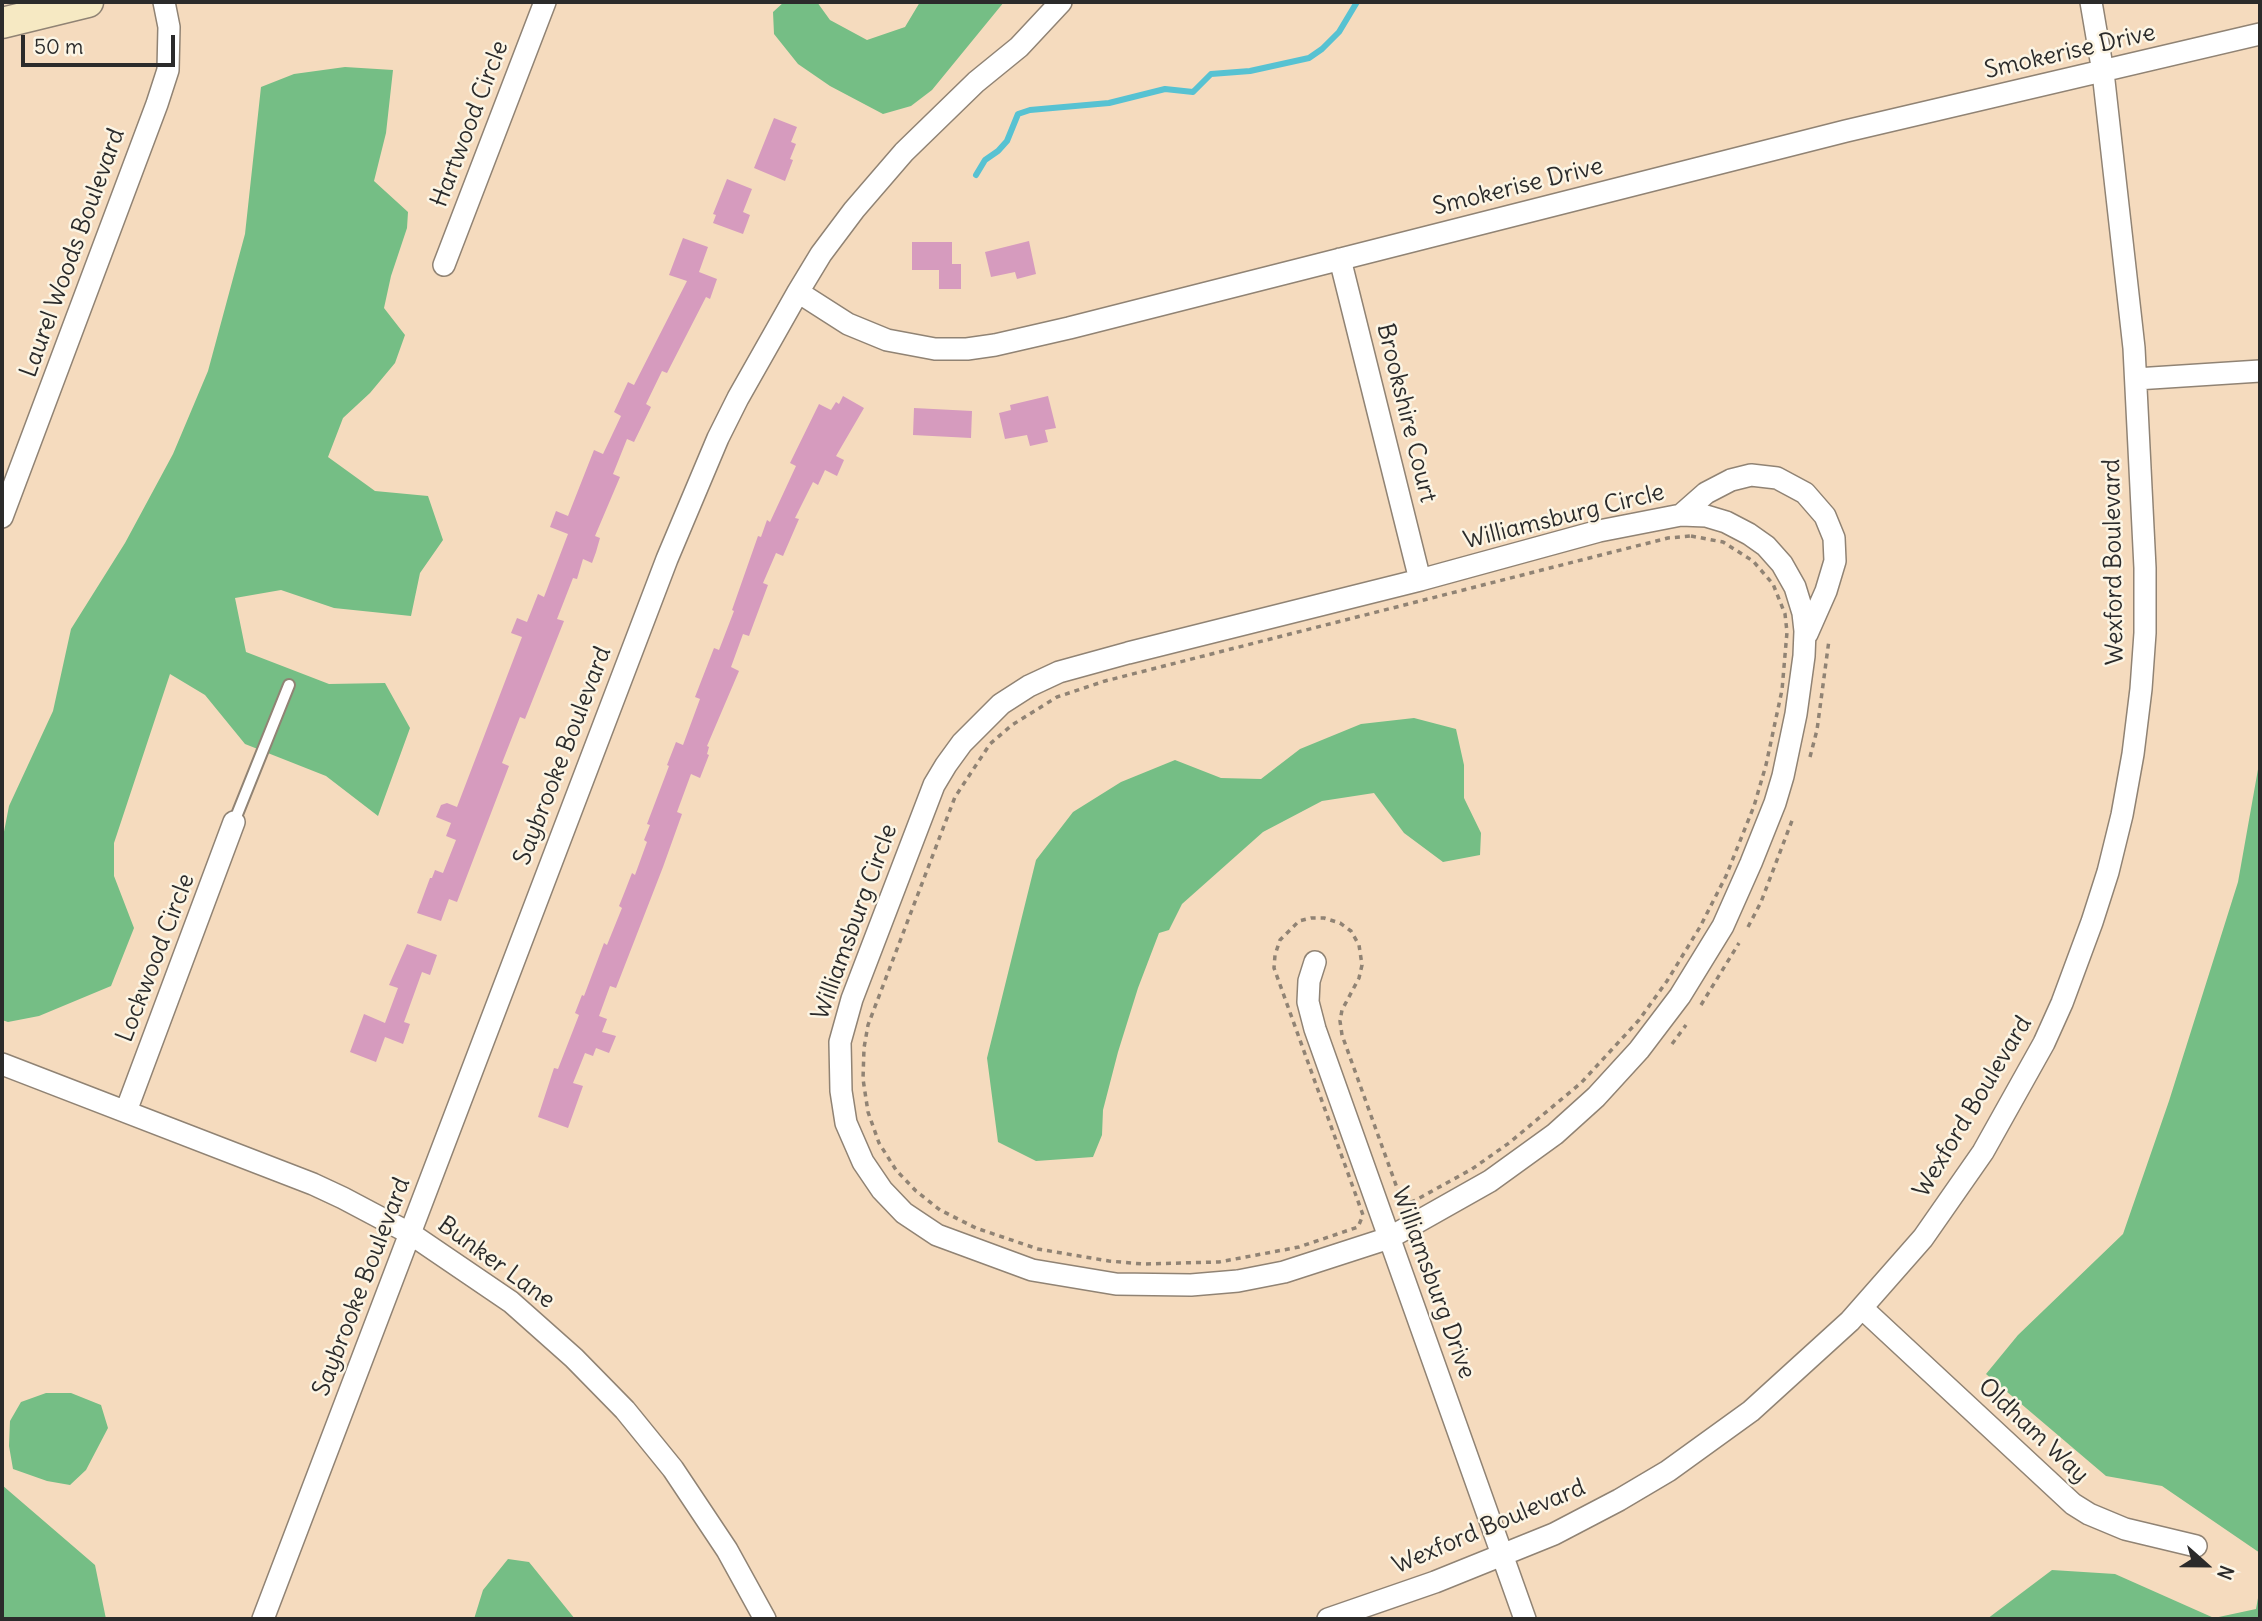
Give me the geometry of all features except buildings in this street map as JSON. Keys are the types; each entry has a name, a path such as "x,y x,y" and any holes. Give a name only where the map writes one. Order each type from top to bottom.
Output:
{"main road":[{"path":"2,23 88,2"}],"street":[{"name":"Laurel Woods Boulevard","path":"2,517 168,70 169,27 164,2"},
{"name":"Hartwood Circle","path":"444,265 545,2"},
{"name":"Saybrooke Boulevard","path":"263,1619 699,481 738,398 821,254 904,152 976,82 1019,47 1061,2"},
{"name":"Wexford Boulevard","path":"1328,1619 1435,1582 1554,1534 1619,1500 1714,1439 1793,1375 1862,1308 1948,1205 2024,1083 2062,1003 2108,872 2122,815 2133,754 2143,667 2145,568 2136,379 2122,230 2103,72 2091,2"},
{"name":"Smokerise Drive","path":"798,292 848,324 879,337 935,349 995,345 1846,131 2260,34"},
{"name":"Brookshire Court","path":"1340,259 1420,580"},
{"path":"2136,379 2260,371"},
{"path":"1681,515 1706,493 1751,475 1776,478 1805,493 1825,516 1834,538 1835,561 1826,591 1805,638"},
{"name":"Williamsburg Circle","path":"1681,515 1706,516 1726,522 1766,546 1782,564 1795,587 1803,612 1805,638 1796,714 1775,803 1731,908 1703,960 1680,996 1639,1050 1597,1097 1555,1134 1490,1181 1389,1238 1284,1272 1238,1281 1157,1286 1116,1284 1032,1270 951,1242 923,1227 904,1213 882,1189 863,1162 846,1123 841,1091 840,1042 852,999 934,785 962,743 1002,704 1029,686 1059,672 1420,580 1599,531 1681,515"},
{"name":"Lockwood Circle","path":"126,1111 234,822"},
{"name":"Williamsburg Drive","path":"1315,962 1309,981 1308,1002 1315,1029 1525,1619"},
{"name":"Bunker Lane","path":"2,1065 313,1184 411,1234 470,1273 526,1315 574,1358 625,1410 692,1496 727,1550 765,1619"},
{"name":"Oldham Way","path":"1862,1308 2073,1504 2125,1529 2196,1546"}],"lane":[{"path":"234,822 289,685"}],"path":[{"path":"1691,536 1738,549 1753,561 1773,584 1785,614 1787,632 1782,690 1754,806 1726,876 1700,927 1667,981 1639,1020 1581,1083 1537,1121 1472,1169 1414,1201 1404,1201 1397,1190 1342,1035 1342,1010 1359,978 1362,965 1359,944 1352,931 1340,923 1324,918 1299,922 1280,940 1274,968 1360,1207 1362,1222 1352,1230 1265,1254 1219,1262 1143,1264 1070,1256 1003,1238 940,1210 916,1191 896,1170 879,1143 868,1112 863,1079 864,1048 875,1003 955,797 990,744 1005,731 1057,697 1082,688 1668,538 1691,536"},
{"path":"1808,767 1817,730 1829,637"},
{"path":"1697,1011 1727,966 1760,902 1794,816"},
{"path":"1670,1046 1690,1020"}],"green space":[{"path":"784,2 817,2 830,20 867,40 905,27 920,2 1004,2 932,90 911,106 883,114 830,86 798,64 774,34 773,12"},
{"path":"345,67 393,70 386,133 374,181 408,212 407,228 391,276 384,308 405,335 395,363 370,393 343,418 328,457 375,491 428,496 443,540 420,573 411,616 334,608 281,590 235,598 246,652 329,684 385,683 410,728 378,816 326,776 245,744 205,695 170,674 114,843 114,876 134,928 111,986 39,1016 8,1022 2,1020 2,842 9,806 53,711 71,629 125,543 173,454 208,371 245,234 261,87 294,74"},
{"path":"1414,718 1456,729 1464,765 1464,798 1481,833 1480,855 1443,862 1404,833 1374,793 1322,801 1263,832 1182,904 1169,930 1159,933 1118,1052 1103,1110 1102,1135 1093,1157 1036,1161 998,1142 987,1058 1036,860 1073,812 1121,782 1175,760 1221,778 1261,779 1300,749 1361,724"},
{"path":"2260,758 2260,1553 2162,1486 2106,1476 1986,1374 2018,1335 2123,1234 2169,1101 2238,882"},
{"path":"46,1393 71,1393 101,1405 108,1428 86,1470 70,1485 47,1481 13,1469 9,1446 10,1421 21,1402"},
{"path":"2,1485 95,1565 106,1619 2,1619"},
{"path":"508,1559 529,1562 575,1619 474,1619 483,1590"},
{"path":"2052,1570 2115,1574 2214,1618 2256,1609 2260,1587 2260,1619 1987,1619"}],"waterway":[{"path":"976,175 985,160 1007,141 1018,114 1030,110 1109,103 1165,89 1193,92 1211,74 1250,71 1309,58 1339,32 1357,2"}]}
